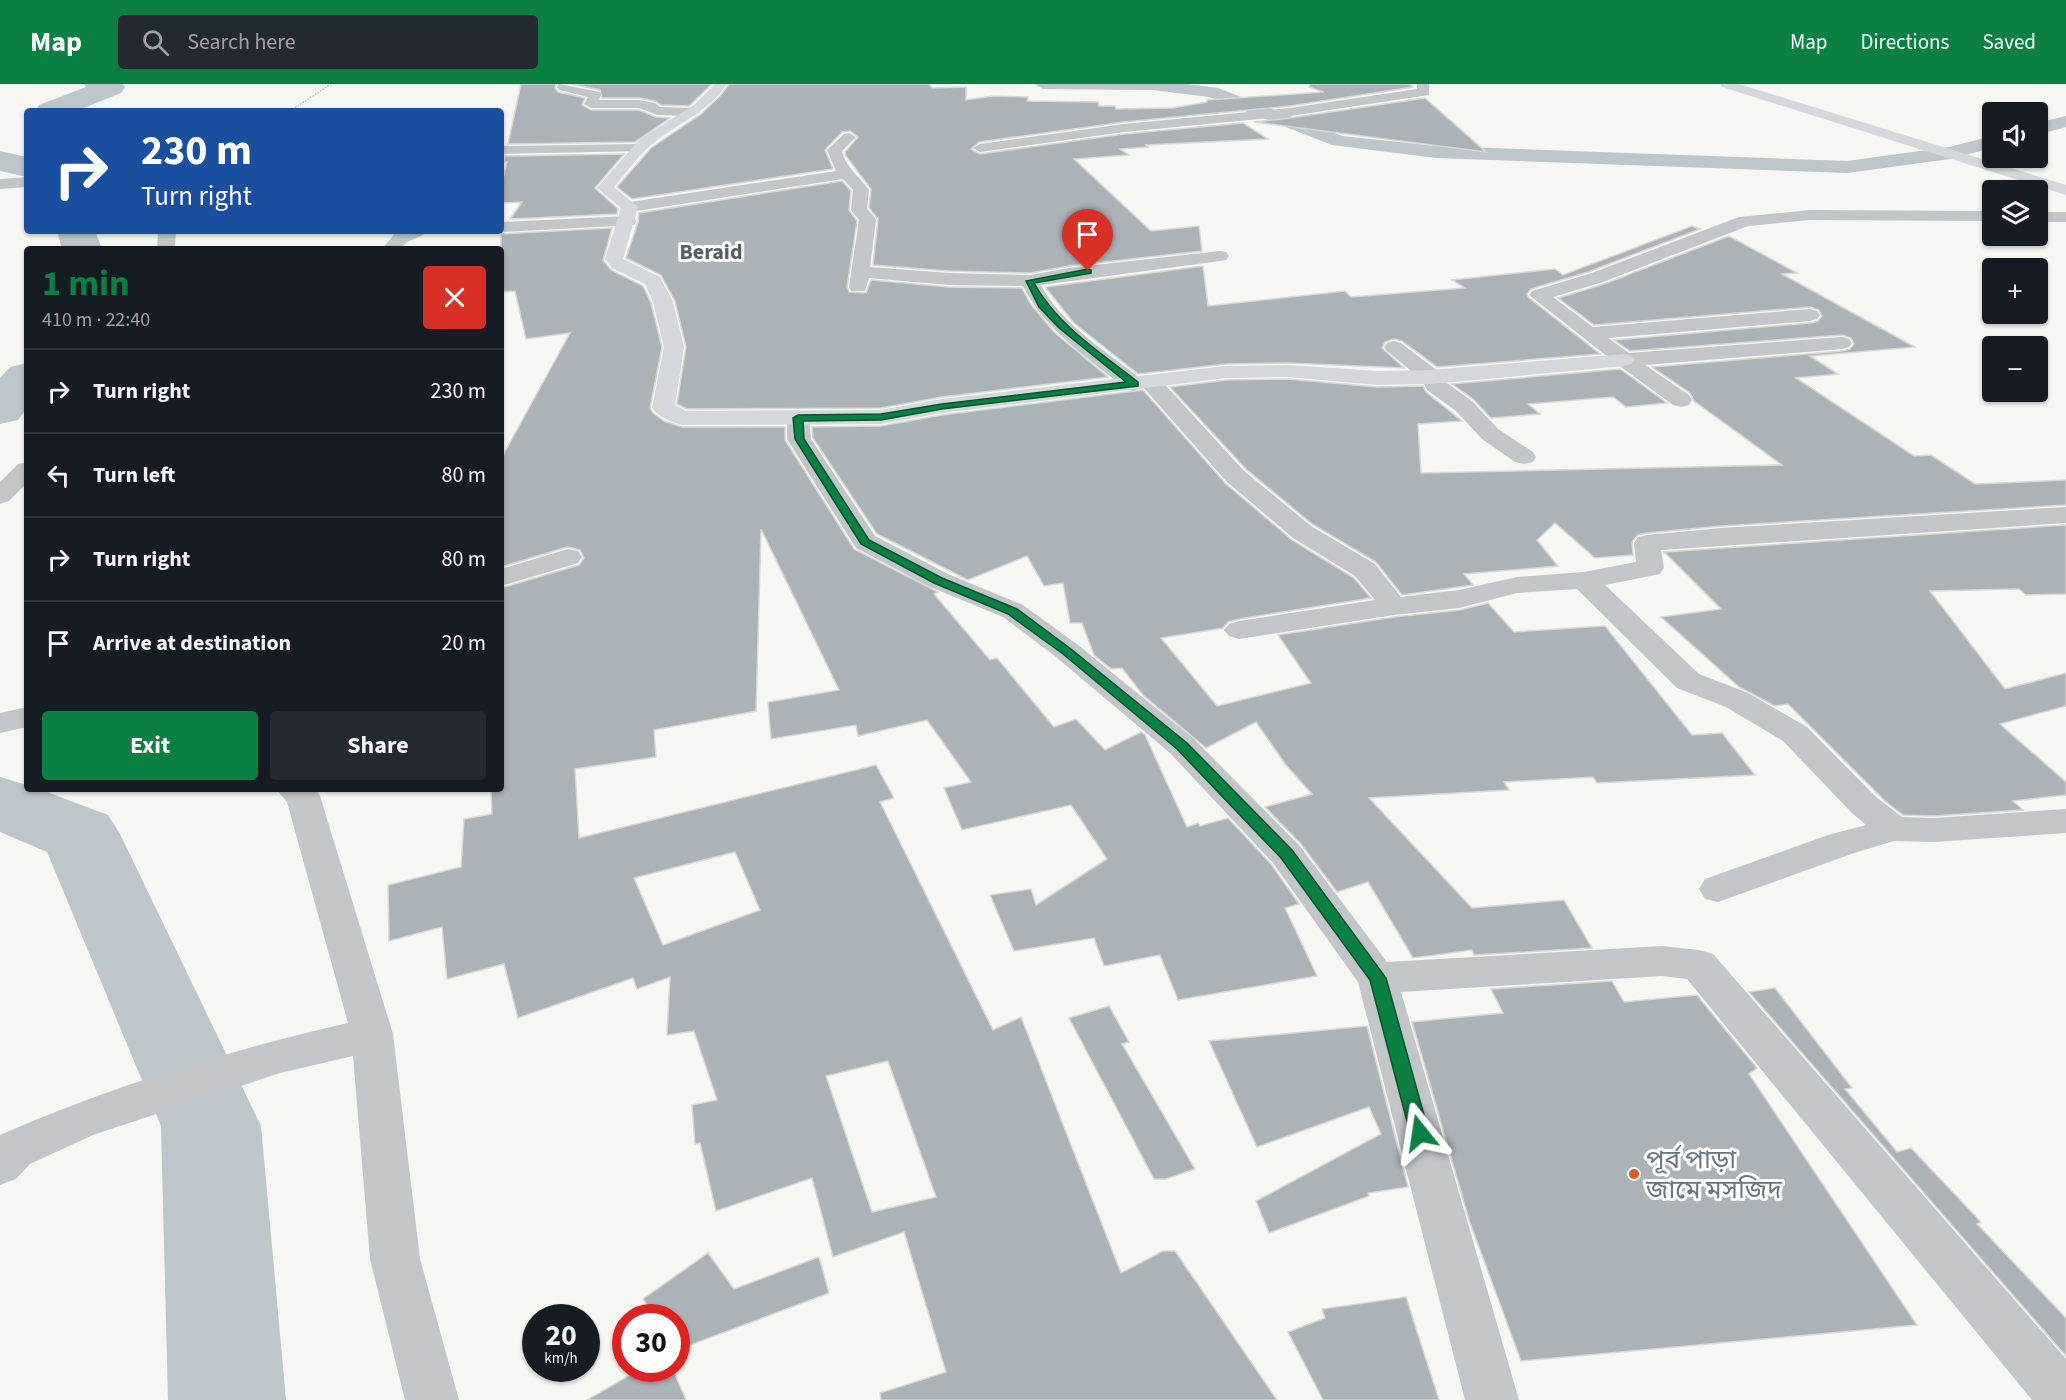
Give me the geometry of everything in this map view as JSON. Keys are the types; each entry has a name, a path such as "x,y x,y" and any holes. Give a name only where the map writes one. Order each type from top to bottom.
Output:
{"street":[{"path":"629,214 606,188 651,137 693,112 715,95 721,84"},
{"path":"980,148 1124,128 1290,112 1424,92 1423,84"},
{"path":"1726,84 1854,123 2055,196"},
{"path":"562,87 595,95 591,104 639,104 650,106 657,111 693,112"},
{"path":"1710,87 1999,180"},
{"path":"849,137 834,150 836,163 849,174 861,190 859,210 868,219 859,280 920,275 949,279 1030,281 1068,274 1220,256"},
{"path":"504,150 639,148"},
{"path":"504,227 629,214 849,174"},
{"path":"0,184 24,182"},
{"path":"629,214 615,244 614,259 618,264 652,281 663,302 674,346 663,408 682,418 881,417 942,406 1226,372 1288,371 1377,378 1431,377 1842,343"},
{"path":"1681,400 1623,360 1539,295 1616,271 1745,221 1810,216 1982,216"},
{"path":"2048,217 2066,217"},
{"path":"394,246 402,236 408,234"},
{"path":"1030,281 1042,305 1062,326 1142,383 1235,476 1302,532 1365,570 1394,606"},
{"path":"1589,333 1810,315"},
{"path":"1394,347 1431,377 1436,385 1464,406 1490,434 1524,457"},
{"path":"798,418 800,439 865,542 938,580 1013,611 1067,651 1182,746 1287,854 1377,978 1492,1400"},
{"path":"0,496 24,472"},
{"path":"1239,630 1394,606 1459,599 1517,585 1584,580 1650,568 1647,543 1720,536 2066,515"},
{"path":"504,578 568,557"},
{"path":"1584,580 1688,681 1737,700 1795,734 1863,804 1893,829"},
{"path":"0,723 24,718"},
{"path":"297,792 303,796 372,1034 394,1259 432,1400"},
{"path":"1718,890 1841,844 1893,829 1934,830 2066,821"},
{"path":"1377,978 1662,961 1699,965 2066,1400"},
{"path":"0,1165 14,1150 80,1120 280,1056 372,1034"}],"path":[{"path":"295,108 331,84"}],"building":[{"path":"521,84 556,84 555,88 558,92 585,98 582,105 591,110 639,110 656,117 670,118 635,142 508,144"},
{"path":"571,84 712,84 689,106 661,105 655,101 639,98 602,98 600,90"},
{"path":"729,84 929,84 932,88 966,87 966,100 993,96 1028,97 1027,101 1098,102 1099,106 1115,106 1116,109 1172,108 1207,102 1207,100 1324,92 1309,87 1310,84 1409,84 1413,87 1290,106 1124,122 979,142 971,149 980,154 1124,134 1243,123 1268,139 1146,145 1148,147 1120,149 1129,155 1074,159 1151,231 1199,226 1202,251 1069,266 1030,273 949,271 873,265 878,219 869,208 871,189 846,156 845,152 858,137 850,131 842,132 825,150 833,169 632,199 617,187 651,148 701,114"},
{"path":"1425,98 1486,152 1254,122 1290,118"},
{"path":"624,154 595,188 618,209 617,214 510,219 522,202 504,203 504,174 507,162 504,162 505,156"},
{"path":"842,181 851,191 849,210 857,221 847,287 849,292 866,293 871,280 949,287 1022,288 1030,303 1054,332 1108,377 942,397 881,408 687,409 677,404 686,347 675,301 661,275 626,258 639,213"},
{"path":"1692,226 1700,229 1588,272 1531,289 1527,294 1600,354 1437,367 1402,341 1393,339 1385,342 1382,348 1404,368 1288,363 1226,364 1138,374 1074,323 1045,287 1203,266 1208,306 1345,291 1351,297 1465,288 1452,280 1555,269 1563,275"},
{"path":"612,228 603,260 611,270 643,286 651,303 662,347 650,408 653,413 664,421 682,427 785,427 785,440 854,549 938,592 934,594 990,660 997,658 1054,727 1076,719 1105,750 1141,732 1145,735 1187,827 1198,823 1200,826 1228,818 1271,864 1299,904 1285,908 1317,976 1178,1000 1160,955 1104,966 1094,938 1014,951 990,895 1031,889 1036,905 1107,859 1071,805 962,830 944,788 971,782 927,720 858,736 856,725 771,739 768,702 839,690 761,529 756,711 654,730 656,757 575,769 579,838 876,765 894,798 880,802 993,1030 1021,1017 1121,1273 1163,1251 1175,1251 1277,1400 881,1400 880,1393 946,1372 904,1232 833,1257 812,1178 716,1211 700,1143 695,1144 692,1105 717,1100 694,1031 667,1035 670,977 637,989 633,978 518,1018 504,964 447,979 442,927 389,941 388,885 461,867 464,819 492,814 491,792 504,792 504,587 579,565 584,558 580,550 567,547 504,566 504,454 570,333 526,339 515,291 504,292 504,246 501,246 501,234","holes":["735,852 760,910 663,945 634,878","888,1061 936,1197 872,1212 826,1076"]},
{"path":"1729,236 1797,273 1782,274 1915,347 1810,356 1838,374 1796,378 1914,456 1931,455 1975,484 2066,480 2066,505 1721,526 1647,533 1638,535 1632,542 1633,555 1595,558 1555,523 1537,540 1558,566 1464,574 1473,585 1402,595 1376,562 1312,524 1246,469 1170,387 1226,380 1288,379 1377,387 1423,386 1426,392 1462,421 1418,424 1421,473 1782,465 1694,401 1690,393 1652,367 1842,351 1850,349 1854,344 1851,338 1842,335 1630,351 1614,340 1810,323 1818,321 1822,316 1819,310 1810,307 1594,325 1558,298 1604,284"},
{"path":"1620,369 1667,403 1626,407 1613,397 1528,404 1540,414 1491,418 1473,399 1452,384"},
{"path":"1143,390 1225,483 1292,540 1354,578 1371,598 1239,619 1228,622 1223,628 1161,638 1217,706 1311,683 1278,635 1394,617 1460,610 1488,603 1514,632 1605,626 1692,735 1722,733 1755,775 1597,783 1593,777 1504,782 1509,790 1369,798 1472,908 1564,900 1592,948 1474,955 1472,950 1413,958 1368,882 1337,892 1301,844 1265,807 1312,794 1286,765 1256,722 1206,748 1143,695 1122,668 1111,669 1094,655 1082,623 1070,623 1063,583 1044,586 1027,556 968,580 877,534 813,438 812,427 881,426 942,415"},
{"path":"2066,525 2066,594 2026,595 2019,589 1930,591 2005,689 2066,673 2066,706 2000,724 2066,782 2066,795 2013,801 2023,810 1934,816 1903,815 1885,801 1788,704 1775,706 1739,687 1661,617 1721,609 1664,552"},
{"name":"পূর্ব পাড়া জামে মসজিদ","path":"1612,981 1624,1002 1697,995 1757,1068 1749,1074 1917,1325 1521,1361 1469,1220 1412,1022 1503,1013 1491,989"},
{"path":"1775,988 1852,1088 1845,1089 1897,1152 1911,1148 1981,1222 1977,1224 2066,1318 2066,1356 1749,992"},
{"path":"1109,1006 1129,1042 1122,1044 1195,1169 1166,1179 1154,1179 1069,1018"},
{"path":"1367,1026 1408,1187 1368,1193 1369,1196 1269,1233 1256,1201 1381,1134 1369,1107 1257,1147 1209,1041"},
{"path":"708,1253 734,1289 819,1257 829,1293 690,1345 690,1304 646,1304 643,1299"},
{"path":"1406,1297 1439,1400 1323,1400 1288,1332 1325,1318 1322,1309"},
{"path":"618,1382 678,1382 686,1400 587,1400"}],"waterway":[{"path":"58,108 111,87 98,84"},
{"path":"1043,84 1153,85 1212,92 1339,141 1436,152 1847,167 1950,153 1982,145"},
{"path":"2048,126 2066,121"},
{"path":"0,161 24,166"},
{"path":"77,234 81,246"},
{"path":"0,409 24,381"},
{"path":"0,803 80,834 211,1126 227,1400"}],"place":[{"name":"পূর্ব পাড়া জামে মসজিদ","path":"1634,1174"}],"district":[{"name":"Beraid","path":"711,252"}],"route":[{"path":"1088,271 1030,281 1042,305 1062,326 1134,384 942,406 881,417 798,418 800,439 865,542 938,580 1013,611 1067,651 1182,746 1287,854 1377,978 1420,1133"}]}
